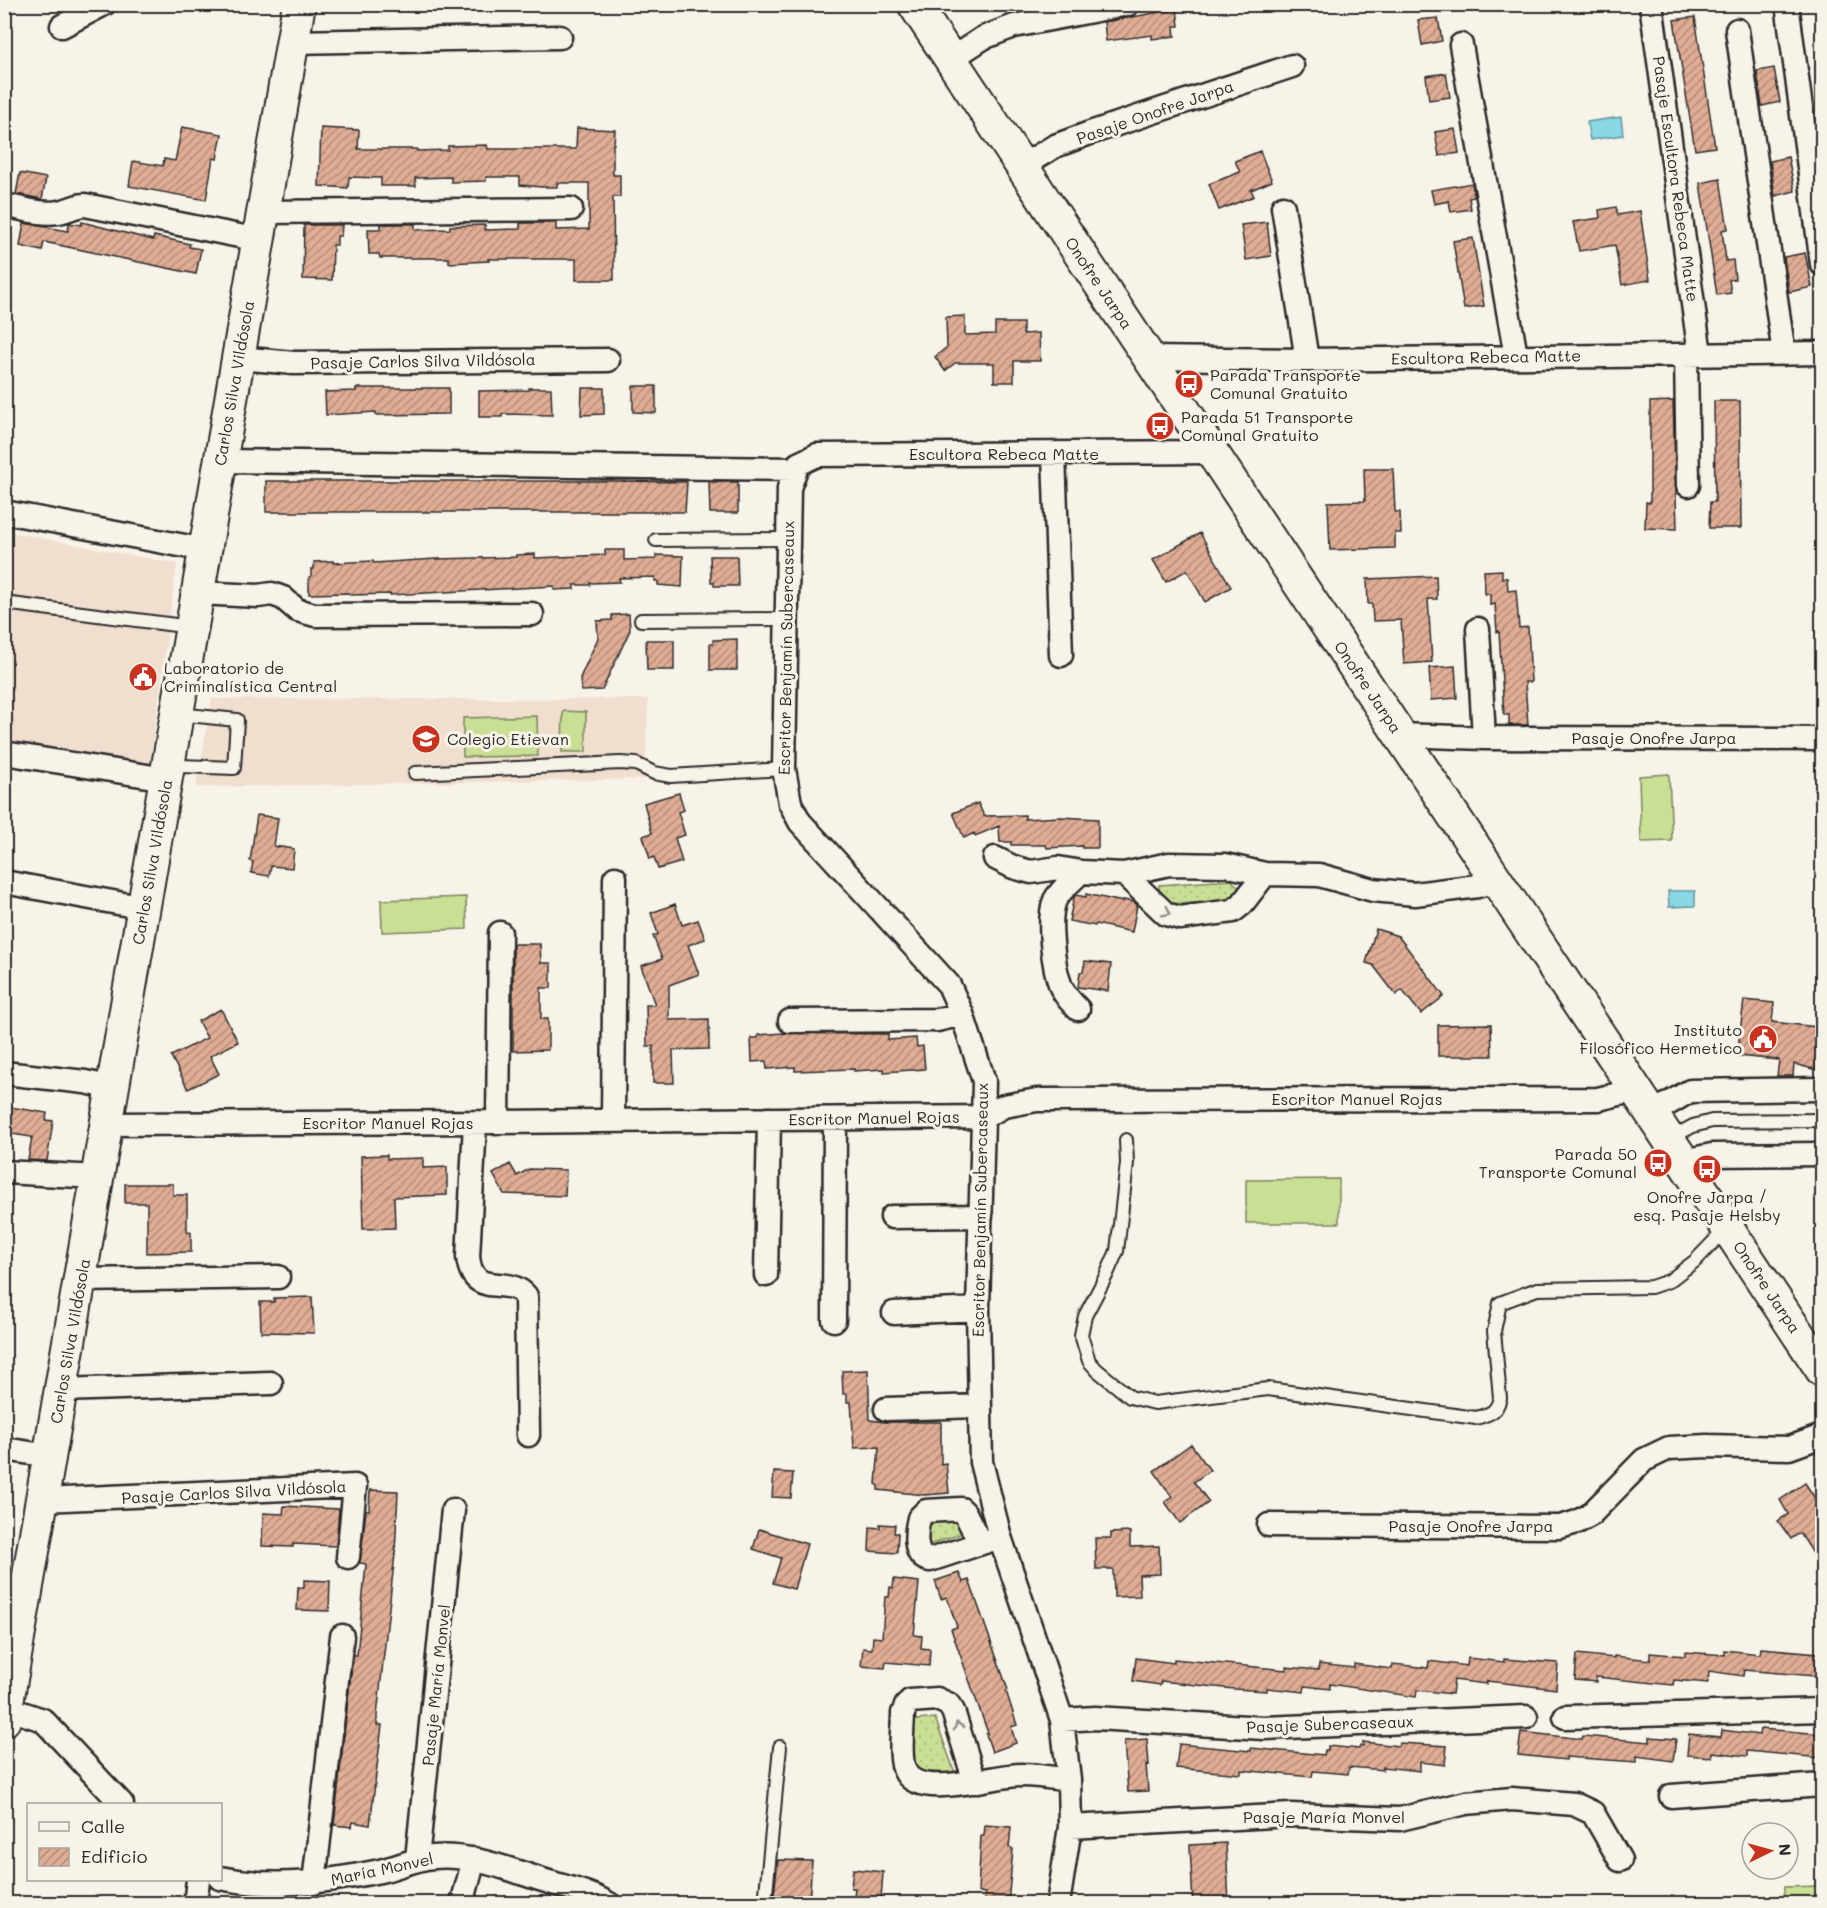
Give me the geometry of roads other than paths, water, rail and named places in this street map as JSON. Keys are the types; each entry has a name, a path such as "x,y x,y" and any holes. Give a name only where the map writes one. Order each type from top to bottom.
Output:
{"street":[{"path":"62,26 104,4"},
{"name":"Carlos Silva Vildósola","path":"6,1714 299,4"},
{"name":"Onofre Jarpa","path":"915,4 1822,1368"},
{"path":"951,59 983,38 1014,26 1128,4"},
{"name":"Pasaje Escultora Rebeca Matte","path":"1651,4 1693,355 1688,485"},
{"path":"1787,4 1822,264"},
{"path":"1737,30 1784,354"},
{"path":"293,42 560,37"},
{"path":"1461,45 1516,356"},
{"name":"Pasaje Onofre Jarpa","path":"1022,166 1055,147 1090,133 1292,66"},
{"path":"4,205 47,213 61,212 75,206 85,205 261,226 571,209"},
{"path":"1282,207 1307,360"},
{"name":"Escultora Rebeca Matte","path":"1150,358 1307,360 1822,353"},
{"name":"Pasaje Carlos Silva Vildósola","path":"238,358 294,363 608,360"},
{"name":"Escultora Rebeca Matte","path":"221,461 797,466 818,455 1212,452"},
{"path":"1054,454 1061,655"},
{"name":"Escritor Benjamín Subercaseaux","path":"797,466 789,488 786,539 784,769 790,803 800,822 949,985 962,1014 984,1082 978,1309 981,1462 990,1540 1062,1720 1069,1780 1070,1827 1058,1904"},
{"path":"4,512 206,550"},
{"path":"198,593 236,596 272,594 283,598 297,610 315,615 532,614"},
{"path":"1478,629 1485,738"},
{"name":"Pasaje Onofre Jarpa","path":"1400,735 1485,738 1822,739"},
{"path":"4,753 166,779"},
{"path":"995,858 1013,867 1031,872 1058,868 1081,872 1124,874 1169,864 1225,866 1265,874 1319,875 1373,890 1415,894 1478,886 1497,880"},
{"path":"1031,872 1056,899"},
{"path":"1078,1009 1062,988 1057,972 1051,924 1056,899 1081,872"},
{"path":"1124,874 1166,914 1180,918 1233,911 1242,904 1265,874"},
{"path":"613,1121 615,878"},
{"path":"4,882 145,908"},
{"path":"498,1122 500,933"},
{"path":"789,1021 937,1020 962,1014"},
{"path":"4,1073 85,1082 114,1088"},
{"name":"Escritor Manuel Rojas","path":"107,1124 475,1123 984,1117 1004,1106 1037,1100 1598,1099 1644,1102 1690,1091 1822,1089"},
{"path":"766,1275 769,1119"},
{"path":"834,1320 835,1119"},
{"path":"475,1123 469,1269 474,1277 486,1285 513,1286 520,1289 526,1296 528,1435"},
{"path":"1676,1150 1712,1155 1822,1154"},
{"path":"4,1172 98,1177"},
{"path":"892,1217 981,1216"},
{"path":"81,1280 278,1277"},
{"path":"894,1313 978,1309"},
{"path":"62,1390 271,1383"},
{"path":"886,1409 979,1406"},
{"name":"Pasaje Onofre Jarpa","path":"1269,1525 1560,1527 1590,1515 1644,1460 1668,1448 1707,1446 1790,1448 1822,1436"},
{"path":"4,1449 50,1456"},
{"name":"Pasaje Carlos Silva Vildósola","path":"42,1500 355,1486 348,1557"},
{"name":"Pasaje María Monvel","path":"417,1859 453,1510"},
{"path":"314,1883 342,1636"},
{"path":"1565,1718 1822,1710"},
{"path":"6,1714 43,1720 121,1803"},
{"name":"Pasaje Subercaseaux","path":"1062,1720 1095,1718 1264,1728 1526,1717"},
{"path":"975,1782 1021,1774 1069,1780"},
{"path":"1671,1796 1822,1785"},
{"name":"Pasaje María Monvel","path":"1070,1827 1291,1815 1400,1819 1466,1803 1512,1799 1574,1804 1593,1813 1620,1860"},
{"name":"María Monvel","path":"222,1878 273,1884 314,1883 382,1870 417,1859 436,1857 474,1859 590,1895 609,1904"},
{"path":"462,1904 474,1859"},
{"path":"195,1904 198,1881"}],"lane":[{"path":"656,540 786,539"},
{"path":"4,603 193,627"},
{"path":"641,620 786,619"},
{"path":"166,779 181,766 234,768 237,720 178,714"},
{"path":"415,773 620,763 636,764 654,773 671,776 784,769"},
{"path":"1676,1150 1693,1126 1713,1121 1822,1120"},
{"path":"1126,1140 1127,1163 1117,1251 1085,1316 1081,1335 1089,1361 1097,1370 1130,1397 1155,1403 1268,1389 1476,1418 1490,1414 1498,1408 1500,1398 1494,1330 1500,1303 1537,1290 1651,1287 1669,1281 1695,1261 1728,1227"},
{"path":"765,1904 780,1747"}],"water":[{"path":"1621,117 1623,135 1590,140 1587,122"},
{"path":"1668,891 1695,891 1695,906 1669,907"}],"place":[{"name":"Parada Transporte Comunal Gratuito","path":"1189,384"},
{"name":"Parada 51 Transporte Comunal Gratuito","path":"1160,426"},
{"name":"Laboratorio de Criminalística Central","path":"143,677"},
{"name":"Colegio Etievan","path":"426,739"},
{"name":"Instituto Filosófico Hermetico","path":"1763,1039"},
{"name":"Parada 50 Transporte Comunal","path":"1658,1163"},
{"name":"Onofre Jarpa / esq. Pasaje Helsby","path":"1707,1169"}]}
